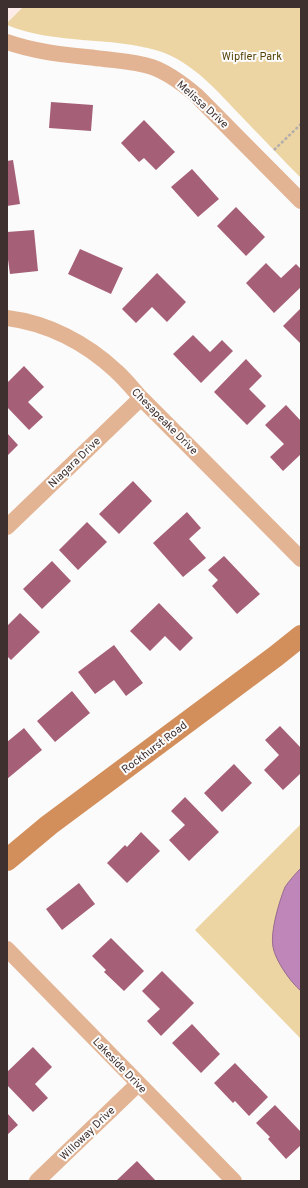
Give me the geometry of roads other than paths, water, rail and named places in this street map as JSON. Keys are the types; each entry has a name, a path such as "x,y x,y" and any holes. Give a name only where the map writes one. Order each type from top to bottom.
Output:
{"street":[{"name":"Melissa Drive","path":"7,42 30,50 132,62 152,67 166,74 184,84 196,95 301,201"},
{"name":"Chesapeake Drive","path":"7,318 49,329 79,343 116,371 141,398 301,558"},
{"name":"Niagara Drive","path":"7,527 141,398"},
{"name":"Rockhurst Road","path":"7,860 49,826 301,636"},
{"name":"Lakeside Drive","path":"7,949 234,1181"},
{"name":"Willoway Drive","path":"37,1181 138,1084"}],"park label":[{"name":"Wipfler Park","path":"252,56"}]}
